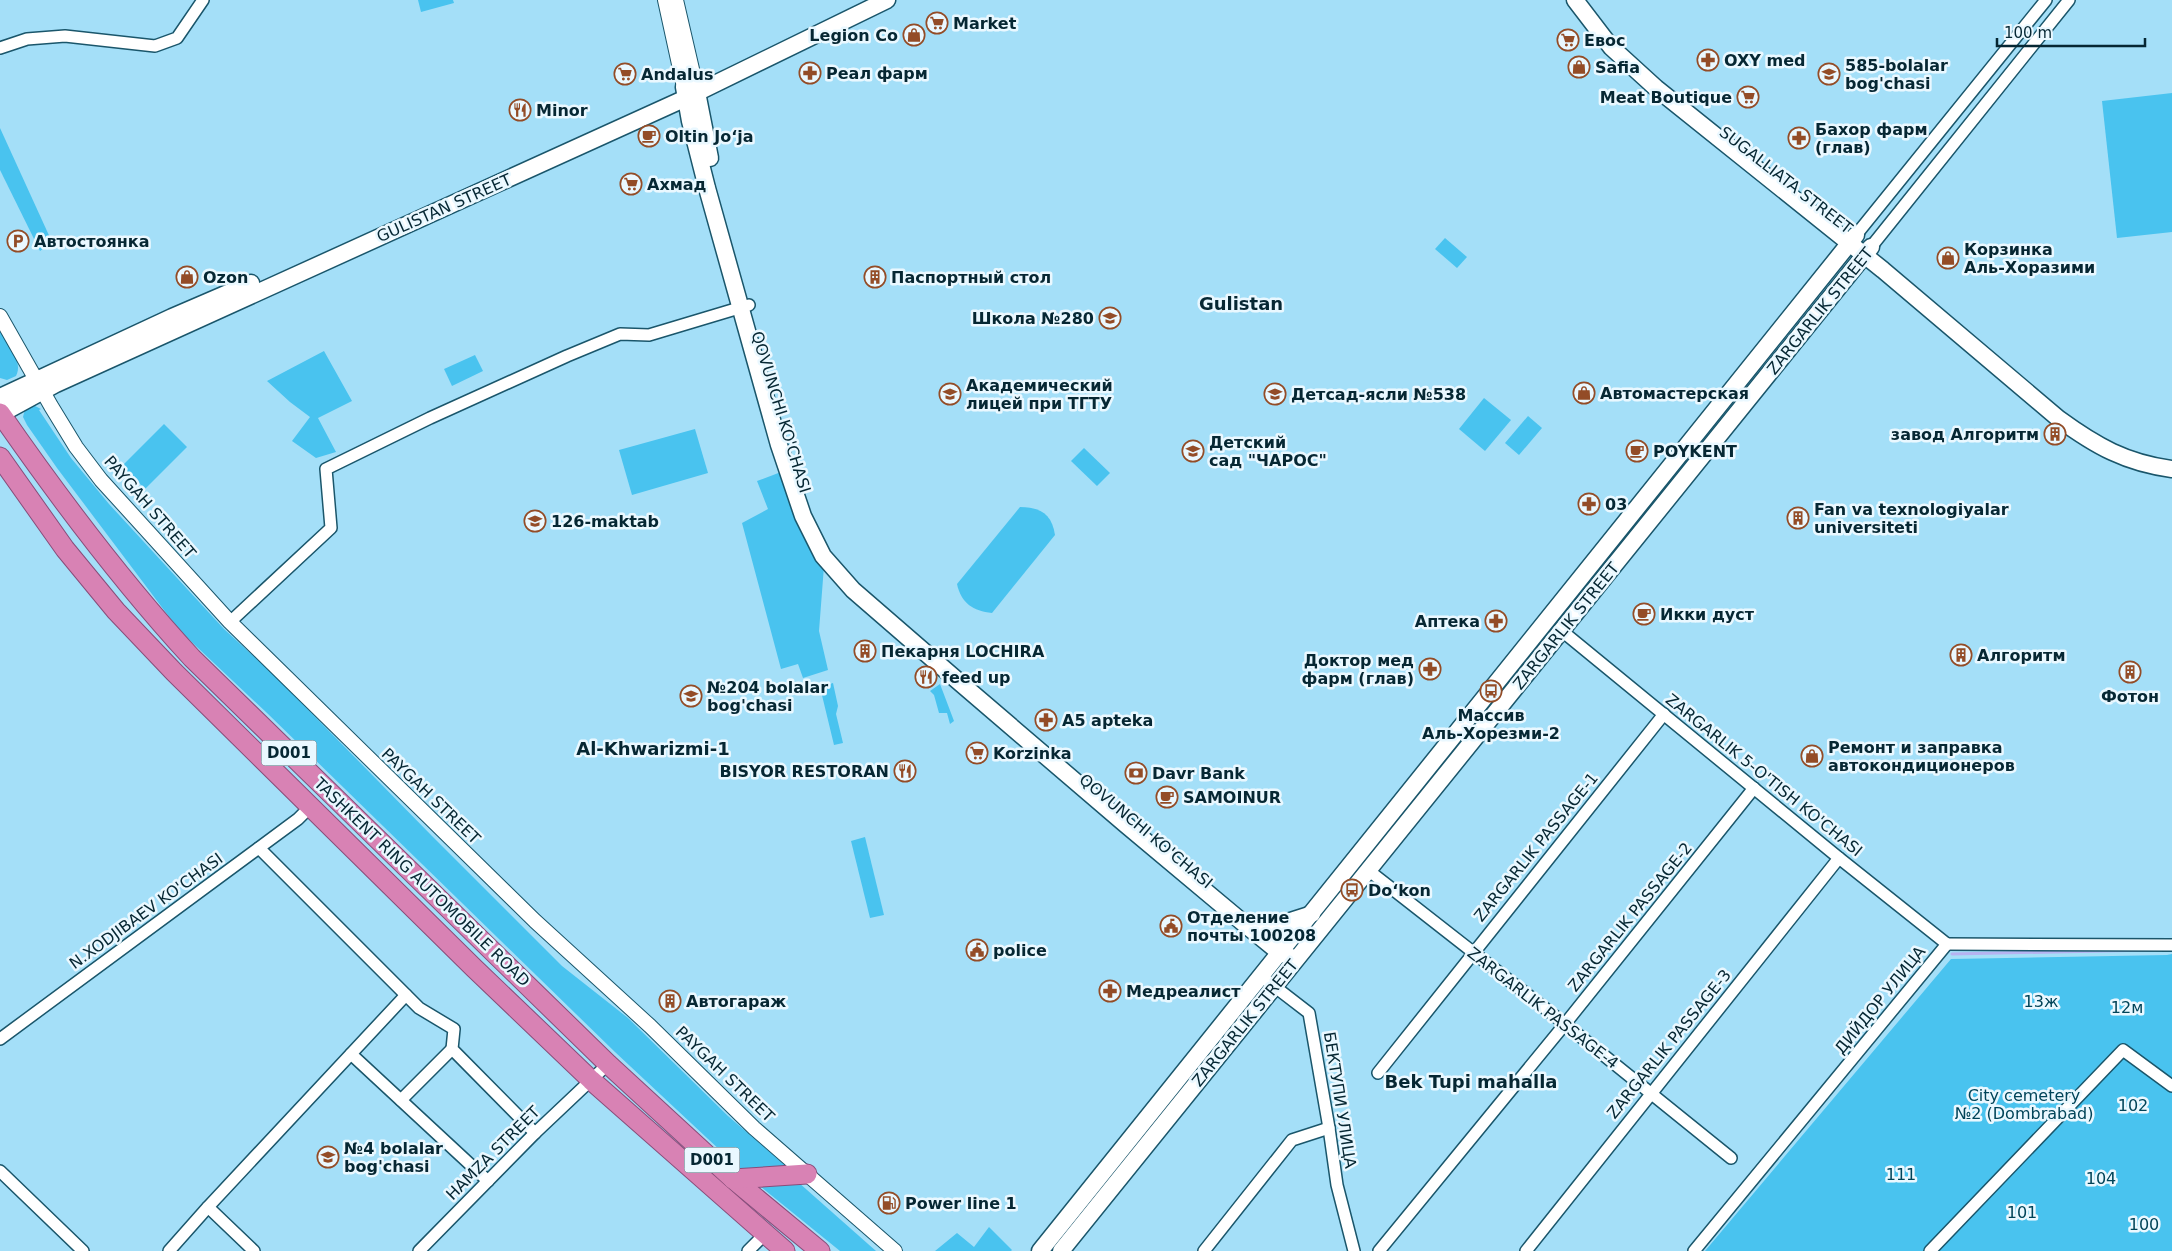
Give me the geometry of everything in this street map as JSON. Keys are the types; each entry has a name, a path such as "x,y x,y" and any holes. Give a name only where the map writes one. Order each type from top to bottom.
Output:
{"highway":[{"name":"TASHKENT RING AUTOMOBILE ROAD","path":"0,409 56,492 136,596 192,658 608,1064 733,1179 820,1251"},
{"name":"TASHKENT RING AUTOMOBILE ROAD","path":"0,457 65,549 116,611 174,672 474,968 591,1080 785,1251"},
{"path":"116,611 136,596"},
{"path":"733,1179 807,1174"}],"main road":[{"name":"GULISTAN STREET","path":"691,90 863,0"},
{"name":"GULISTAN STREET","path":"0,409 39,385 184,312 691,90 887,0"},
{"path":"1575,0 1606,42 1633,68 1852,239"},
{"name":"SUGALLIATA STREET","path":"1585,0 1617,42 1662,82 1852,239 2089,430 2129,450 2172,458"},
{"name":"QOVUNCHI KO'CHASI","path":"691,90 716,185 744,306 787,443 810,507 824,538 841,562 860,583 985,695 1129,819 1261,925 1284,949 1297,959"},
{"name":"ZARGARLIK STREET","path":"1040,1251 1852,239"},
{"name":"SUGALLIATA STREET","path":"1868,251 2052,414 2079,434 2117,456 2172,469"},
{"name":"ZARGARLIK STREET","path":"1061,1251 1868,251"},
{"path":"744,306 779,445 804,516 815,541 835,572 860,596 1047,758 1284,949"},
{"path":"1605,547 1620,558"},
{"path":"1548,619 1562,630"},
{"name":"ZARGARLIK PASSAGE-4","path":"1355,859 1368,870"},
{"path":"1261,925 1289,922 1312,914"}],"street":[{"path":"0,48 27,40 65,36 155,46 177,38 203,0"},
{"name":"QOVUNCHI KO'CHASI","path":"665,0 691,90"},
{"name":"QOVUNCHI KO'CHASI","path":"676,0 691,90"},
{"name":"ZARGARLIK STREET","path":"1852,239 2046,0"},
{"name":"ZARGARLIK STREET","path":"1868,251 2069,0"},
{"path":"1934,138 1949,150"},
{"path":"230,622 331,528 326,469 386,438 620,334 649,335 744,306"},
{"name":"PAYGAH STREET","path":"0,316 76,447 101,480 230,622 528,914 599,977 726,1102 895,1251"},
{"name":"ZARGARLIK 5-O'TISH KO'CHASI","path":"1562,630 1839,858 1947,944"},
{"name":"ZARGARLIK PASSAGE-1","path":"1378,1072 1664,714"},
{"name":"ZARGARLIK PASSAGE-2","path":"1378,1251 1565,1024 1754,788"},
{"name":"N.XODJIBAEV KO'CHASI","path":"0,1038 298,820 310,807"},
{"path":"259,848 419,1008 454,1030 452,1049 401,1100"},
{"name":"ZARGARLIK PASSAGE-3","path":"1526,1251 1839,858"},
{"name":"ZARGARLIK PASSAGE-4","path":"1368,870 1565,1024 1731,1158"},
{"name":"ДИЙДОР УЛИЦА","path":"1694,1251 1947,944 2172,945"},
{"name":"БЕКТУПИ УЛИЦА","path":"1261,976 1309,1013 1337,1185 1354,1251"},
{"path":"169,1251 406,995"},
{"path":"452,1049 535,1133"},
{"path":"1930,1251 2122,1050 2172,1086"},
{"path":"351,1054 488,1180"},
{"name":"HAMZA STREET","path":"419,1251 535,1133 608,1064"},
{"path":"1204,1251 1292,1140 1329,1128"},
{"path":"0,1171 83,1251"},
{"path":"208,1207 254,1251"},
{"path":"748,1251 765,1234"}],"green space":[{"path":"418,0 453,0 454,3 421,12"},
{"path":"2172,93 2172,232 2117,238 2102,101"},
{"path":"0,128 52,242 40,251 0,170"},
{"path":"1445,238 1467,257 1457,268 1435,249"},
{"path":"0,331 14,353 18,365 16,376 7,380 0,378"},
{"path":"324,351 352,401 318,418 336,452 316,458 292,441 310,417 267,381"},
{"path":"475,355 483,371 452,386 444,369"},
{"path":"1484,398 1511,420 1485,451 1459,429"},
{"path":"35,406 41,409 39,410 71,458 109,504 224,629 277,678 562,966 628,1018 728,1116 786,1166 745,1173 738,1167 615,1052 267,713 179,630 57,468 27,425 23,417 25,409"},
{"path":"1528,416 1542,428 1519,455 1505,443"},
{"path":"164,424 187,447 145,489 122,466"},
{"path":"695,429 708,473 632,495 619,450"},
{"path":"1084,448 1110,473 1097,486 1071,461"},
{"path":"781,472 824,566 819,631 828,670 803,678 798,664 781,669 742,523 768,509 757,481"},
{"path":"1020,507 1033,508 1044,513 1051,522 1055,535 992,613 974,608 961,596 957,584"},
{"path":"833,683 838,706 836,714 843,743 834,745 820,687"},
{"path":"940,684 954,721 950,724 947,713 939,713 934,695 930,691"},
{"path":"865,837 884,915 870,918 851,841"},
{"name":"City cemetery №2 (Dombrabad)","path":"2172,954 2172,1251 1705,1251 1951,959"},
{"path":"798,1182 876,1251 840,1251 760,1186"},
{"path":"989,1227 1011,1251 935,1251 957,1233 974,1247"}],"waterway":[{"path":"1952,954 2151,950"}],"place":[{"name":"Market","path":"937,23"},
{"name":"Legion Co","path":"914,35"},
{"name":"Евос","path":"1568,40"},
{"name":"OXY med","path":"1708,60"},
{"name":"Safia","path":"1579,67"},
{"name":"Реал фарм","path":"810,73"},
{"name":"Andalus","path":"625,74"},
{"name":"585-bolalar bog'chasi","path":"1829,74"},
{"name":"Meat Boutique","path":"1748,97"},
{"name":"Minor","path":"520,110"},
{"name":"Oltin Joʻja","path":"649,136"},
{"name":"Бахор фарм (глав)","path":"1799,138"},
{"name":"Ахмад","path":"631,184"},
{"name":"Автостоянка","path":"18,241"},
{"name":"Корзинка Аль-Хоразими","path":"1948,258"},
{"name":"Ozon","path":"187,277"},
{"name":"Паспортный стол","path":"875,277"},
{"name":"Школа №280","path":"1110,318"},
{"name":"Автомастерская","path":"1584,393"},
{"name":"Академический лицей при ТГТУ","path":"950,394"},
{"name":"Детсад-ясли №538","path":"1275,394"},
{"name":"завод Алгоритм","path":"2055,434"},
{"name":"Детский сад \"ЧАРОС\"","path":"1193,451"},
{"name":"POYKENT","path":"1637,451"},
{"name":"03","path":"1589,504"},
{"name":"Fan va texnologiyalar universiteti","path":"1798,518"},
{"name":"126-maktab","path":"535,521"},
{"name":"Икки дуст","path":"1644,614"},
{"name":"Аптека","path":"1496,621"},
{"name":"Пекарня LOCHIRA","path":"865,651"},
{"name":"Алгоритм","path":"1961,655"},
{"name":"Доктор мед фарм (глав)","path":"1430,669"},
{"name":"Фотон","path":"2130,672"},
{"name":"feed up","path":"926,677"},
{"name":"Массив Аль-Хорезми-2","path":"1491,691"},
{"name":"№204 bolalar bog'chasi","path":"691,696"},
{"name":"A5 apteka","path":"1046,720"},
{"name":"Korzinka","path":"977,753"},
{"name":"Ремонт и заправка автокондиционеров","path":"1812,756"},
{"name":"BISYOR RESTORAN","path":"905,771"},
{"name":"Davr Bank","path":"1136,773"},
{"name":"SAMOINUR","path":"1167,797"},
{"name":"Doʻkon","path":"1352,890"},
{"name":"Отделение почты 100208","path":"1171,926"},
{"name":"police","path":"977,950"},
{"name":"Медреалист","path":"1110,991"},
{"name":"Автогараж","path":"670,1001"},
{"name":"№4 bolalar bog'chasi","path":"328,1157"},
{"name":"Power line 1","path":"889,1203"}],"district":[{"name":"Gulistan","path":"1241,303"},
{"name":"Al-Khwarizmi-1","path":"653,748"},
{"name":"Bek Tupi mahalla","path":"1471,1081"}],"park label":[{"name":"13ж","path":"2041,1001"},
{"name":"12м","path":"2127,1007"},
{"name":"102","path":"2133,1105"},
{"name":"111","path":"1901,1174"},
{"name":"104","path":"2101,1178"},
{"name":"101","path":"2022,1212"},
{"name":"100","path":"2144,1224"}]}
